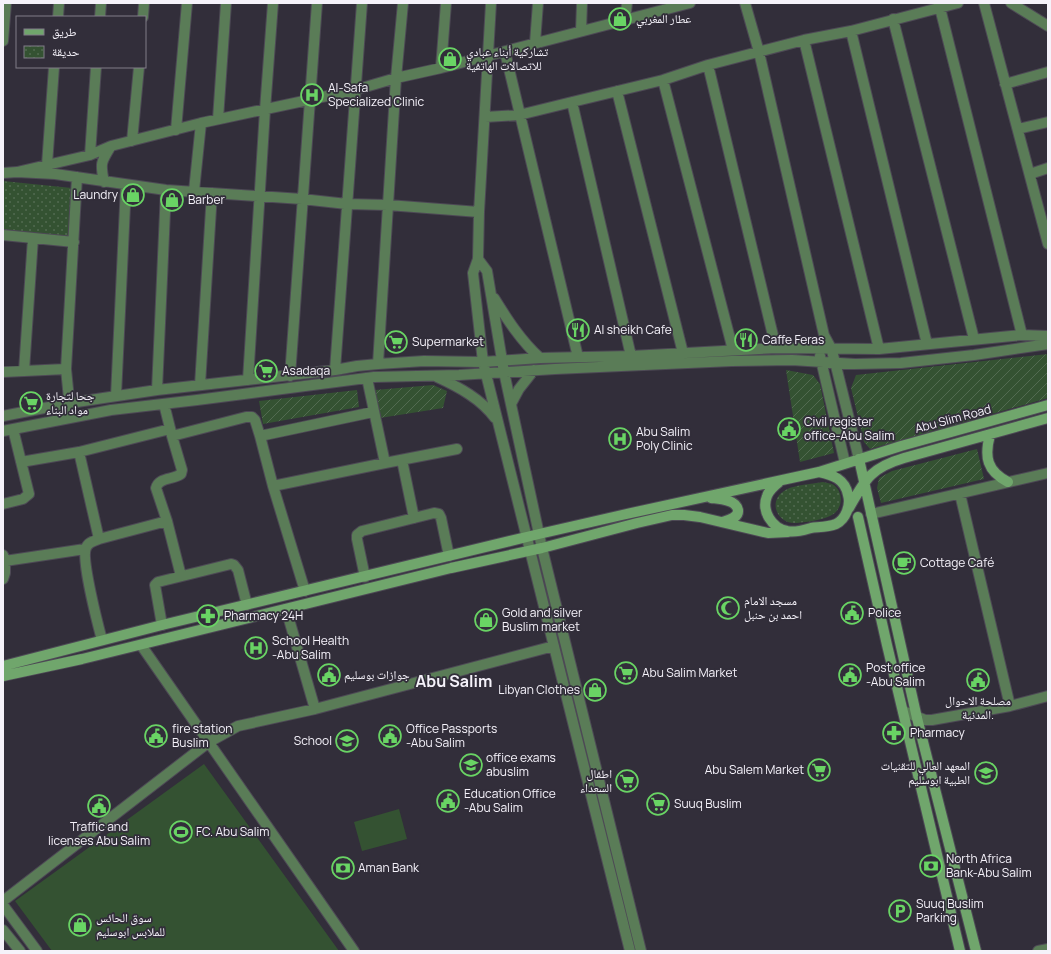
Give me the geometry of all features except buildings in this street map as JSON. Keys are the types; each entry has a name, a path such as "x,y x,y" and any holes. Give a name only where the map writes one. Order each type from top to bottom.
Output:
{"main road":[{"name":"Abu Slim Road","path":"819,472 845,463 1048,405"},
{"name":"Abu Slim Road","path":"848,510 864,482 871,473 882,466 1048,418"},
{"path":"990,435 986,448 989,464 991,469 998,477 1008,482"},
{"path":"859,459 917,718 950,842 976,951"},
{"path":"3,666 162,625 539,534 819,472 833,475 841,481 847,489 849,500 848,510 836,523"},
{"path":"779,482 771,489 766,497 766,513 772,523 779,529 788,531"},
{"path":"706,497 731,502 738,508 737,516 722,522"},
{"path":"3,676 141,645 672,515 700,517 768,533 798,531 871,514"},
{"path":"858,517 960,951"},
{"path":"320,587 322,600"},
{"path":"78,647 82,659"},
{"path":"936,845 950,842"}],"street":[{"path":"3,39 6,3"},
{"path":"58,16 59,3"},
{"path":"100,3 100,16"},
{"path":"143,16 144,3"},
{"path":"176,130 186,3"},
{"path":"218,119 226,3"},
{"path":"248,380 273,3"},
{"path":"290,376 317,3"},
{"path":"335,370 362,3"},
{"path":"378,364 396,78 403,3"},
{"path":"441,68 446,3"},
{"path":"491,3 479,212 478,259 473,274 483,362 554,646 623,899 641,951"},
{"path":"535,43 538,3"},
{"path":"581,31 582,3"},
{"path":"625,21 627,3"},
{"path":"16,172 90,156 112,146 218,119 355,90 396,78 625,21 669,6 690,3"},
{"path":"745,3 759,52 824,335 831,348 835,362 859,459"},
{"path":"485,117 520,115 663,80 708,65 804,40 852,30 958,3"},
{"path":"984,3 1048,244"},
{"path":"1011,3 1048,26"},
{"path":"940,8 1022,335"},
{"path":"893,19 974,339"},
{"path":"852,30 927,344"},
{"path":"804,40 879,349"},
{"path":"505,52 578,357"},
{"path":"708,65 776,348"},
{"path":"47,165 54,68"},
{"path":"90,156 96,68"},
{"path":"132,141 138,68"},
{"path":"1005,84 1048,72"},
{"path":"663,80 733,350"},
{"path":"617,91 683,353"},
{"path":"572,102 631,356"},
{"path":"1018,130 1048,122"},
{"path":"194,191 201,124"},
{"path":"104,182 101,167 102,160 112,146"},
{"path":"1030,174 1048,168"},
{"path":"3,173 16,172 55,174 166,190 302,199 347,204 388,205 479,212"},
{"path":"70,417 66,369 77,177"},
{"path":"116,396 126,185"},
{"path":"157,390 166,190"},
{"path":"200,385 212,193"},
{"path":"3,235 74,242"},
{"path":"24,371 33,238"},
{"path":"478,259 487,271 504,372 542,548 623,899 630,951"},
{"path":"491,293 508,320 531,350 540,358"},
{"path":"824,335 820,348 821,361 845,463"},
{"path":"3,416 70,403 157,390 290,376 378,364 424,361 483,362 540,358 631,356 776,348 879,349 1022,335 1048,336"},
{"path":"3,504 23,499 29,494 21,462 8,430 111,410 367,378 732,361 792,360 855,364 901,363 1048,344"},
{"path":"3,372 66,369"},
{"path":"512,404 519,389 534,370"},
{"path":"433,376 466,392 490,411 498,422"},
{"path":"367,378 385,463"},
{"path":"164,404 182,474 177,477 161,480 157,484 156,488 167,521 180,576"},
{"path":"260,436 373,412"},
{"path":"21,462 79,452 252,417 255,420 260,436 273,486 305,591"},
{"path":"273,486 457,449"},
{"path":"79,452 99,539"},
{"path":"402,460 414,518"},
{"path":"871,514 1048,473"},
{"path":"960,494 1010,706"},
{"path":"365,577 357,539 359,533 434,513 439,514 441,518 449,556"},
{"path":"102,640 86,570 85,549 92,542 99,539 167,521"},
{"path":"3,579 5,573 4,558 85,549"},
{"path":"162,625 155,584 180,576 231,564 238,570 247,605"},
{"path":"286,609 315,709"},
{"path":"141,645 354,951"},
{"path":"3,901 208,742 238,726 315,709 554,646"},
{"path":"903,711 917,718 932,720 1010,706 1048,696"},
{"path":"3,905 37,951"},
{"path":"3,930 20,951"},
{"path":"1038,951 1048,949"}],"green space":[{"path":"3,181 72,188 70,237 3,231"},
{"path":"1048,354 1048,398 870,449 864,442 851,388 856,375"},
{"path":"786,370 813,375 820,384 834,453 800,462"},
{"path":"433,385 447,391 443,408 380,418 375,390"},
{"path":"357,390 359,407 263,424 259,401"},
{"path":"977,449 984,479 881,503 877,488 879,478 892,471"},
{"path":"823,482 832,484 839,491 841,501 838,510 830,516 822,519 797,523 790,523 780,517 777,512 776,501 784,491 797,486"},
{"name":"FC. Abu Salim","path":"204,764 339,951 52,951 15,901"},
{"path":"399,809 407,839 362,851 354,822"}],"place":[{"name":"عطار المغربي","path":"620,19"},
{"name":"تشاركية أبناء عبادي للاتصالات الهاتفية","path":"450,59"},
{"name":"Al-Safa Specialized Clinic","path":"312,95"},
{"name":"Laundry","path":"133,195"},
{"name":"Barber","path":"172,200"},
{"name":"Al sheikh Cafe","path":"578,330"},
{"name":"Caffe Feras","path":"746,340"},
{"name":"Supermarket","path":"396,342"},
{"name":"Asadaqa","path":"266,371"},
{"name":"جحا لتجارة مواد البناء","path":"31,403"},
{"name":"Civil register office-Abu Salim","path":"789,429"},
{"name":"Abu Salim Poly Clinic","path":"620,439"},
{"name":"Cottage Café","path":"904,563"},
{"name":"مسجد الامام احمد بن حنبل","path":"728,608"},
{"name":"Police","path":"852,613"},
{"name":"Pharmacy 24H","path":"208,616"},
{"name":"Gold and silver Buslim market","path":"486,620"},
{"name":"School Health -Abu Salim","path":"256,648"},
{"name":"Abu Salim Market","path":"626,673"},
{"name":"جوازات بوسليم","path":"329,675"},
{"name":"Post office -Abu Salim","path":"850,675"},
{"name":"مصلحة الاحوال المدنية.","path":"978,680"},
{"name":"Libyan Clothes","path":"595,690"},
{"name":"Pharmacy","path":"894,733"},
{"name":"fire station Buslim","path":"156,736"},
{"name":"Office Passports -Abu Salim","path":"390,736"},
{"name":"School","path":"347,741"},
{"name":"office exams abuslim","path":"471,765"},
{"name":"Abu Salem Market","path":"819,770"},
{"name":"المعهد العالي للتقنيات الطبية ابوسليم","path":"986,773"},
{"name":"اطفال السعداء","path":"627,781"},
{"name":"Education Office -Abu Salim","path":"448,801"},
{"name":"Suuq Buslim","path":"658,804"},
{"name":"Traffic and licenses Abu Salim","path":"99,806"},
{"name":"FC. Abu Salim","path":"181,832"},
{"name":"North Africa Bank-Abu Salim","path":"931,866"},
{"name":"Aman Bank","path":"343,868"},
{"name":"Suuq Buslim Parking","path":"900,911"},
{"name":"سوق الحائس للملابس ابوسليم","path":"80,925"}],"district":[{"name":"Abu Salim","path":"454,681"}]}
